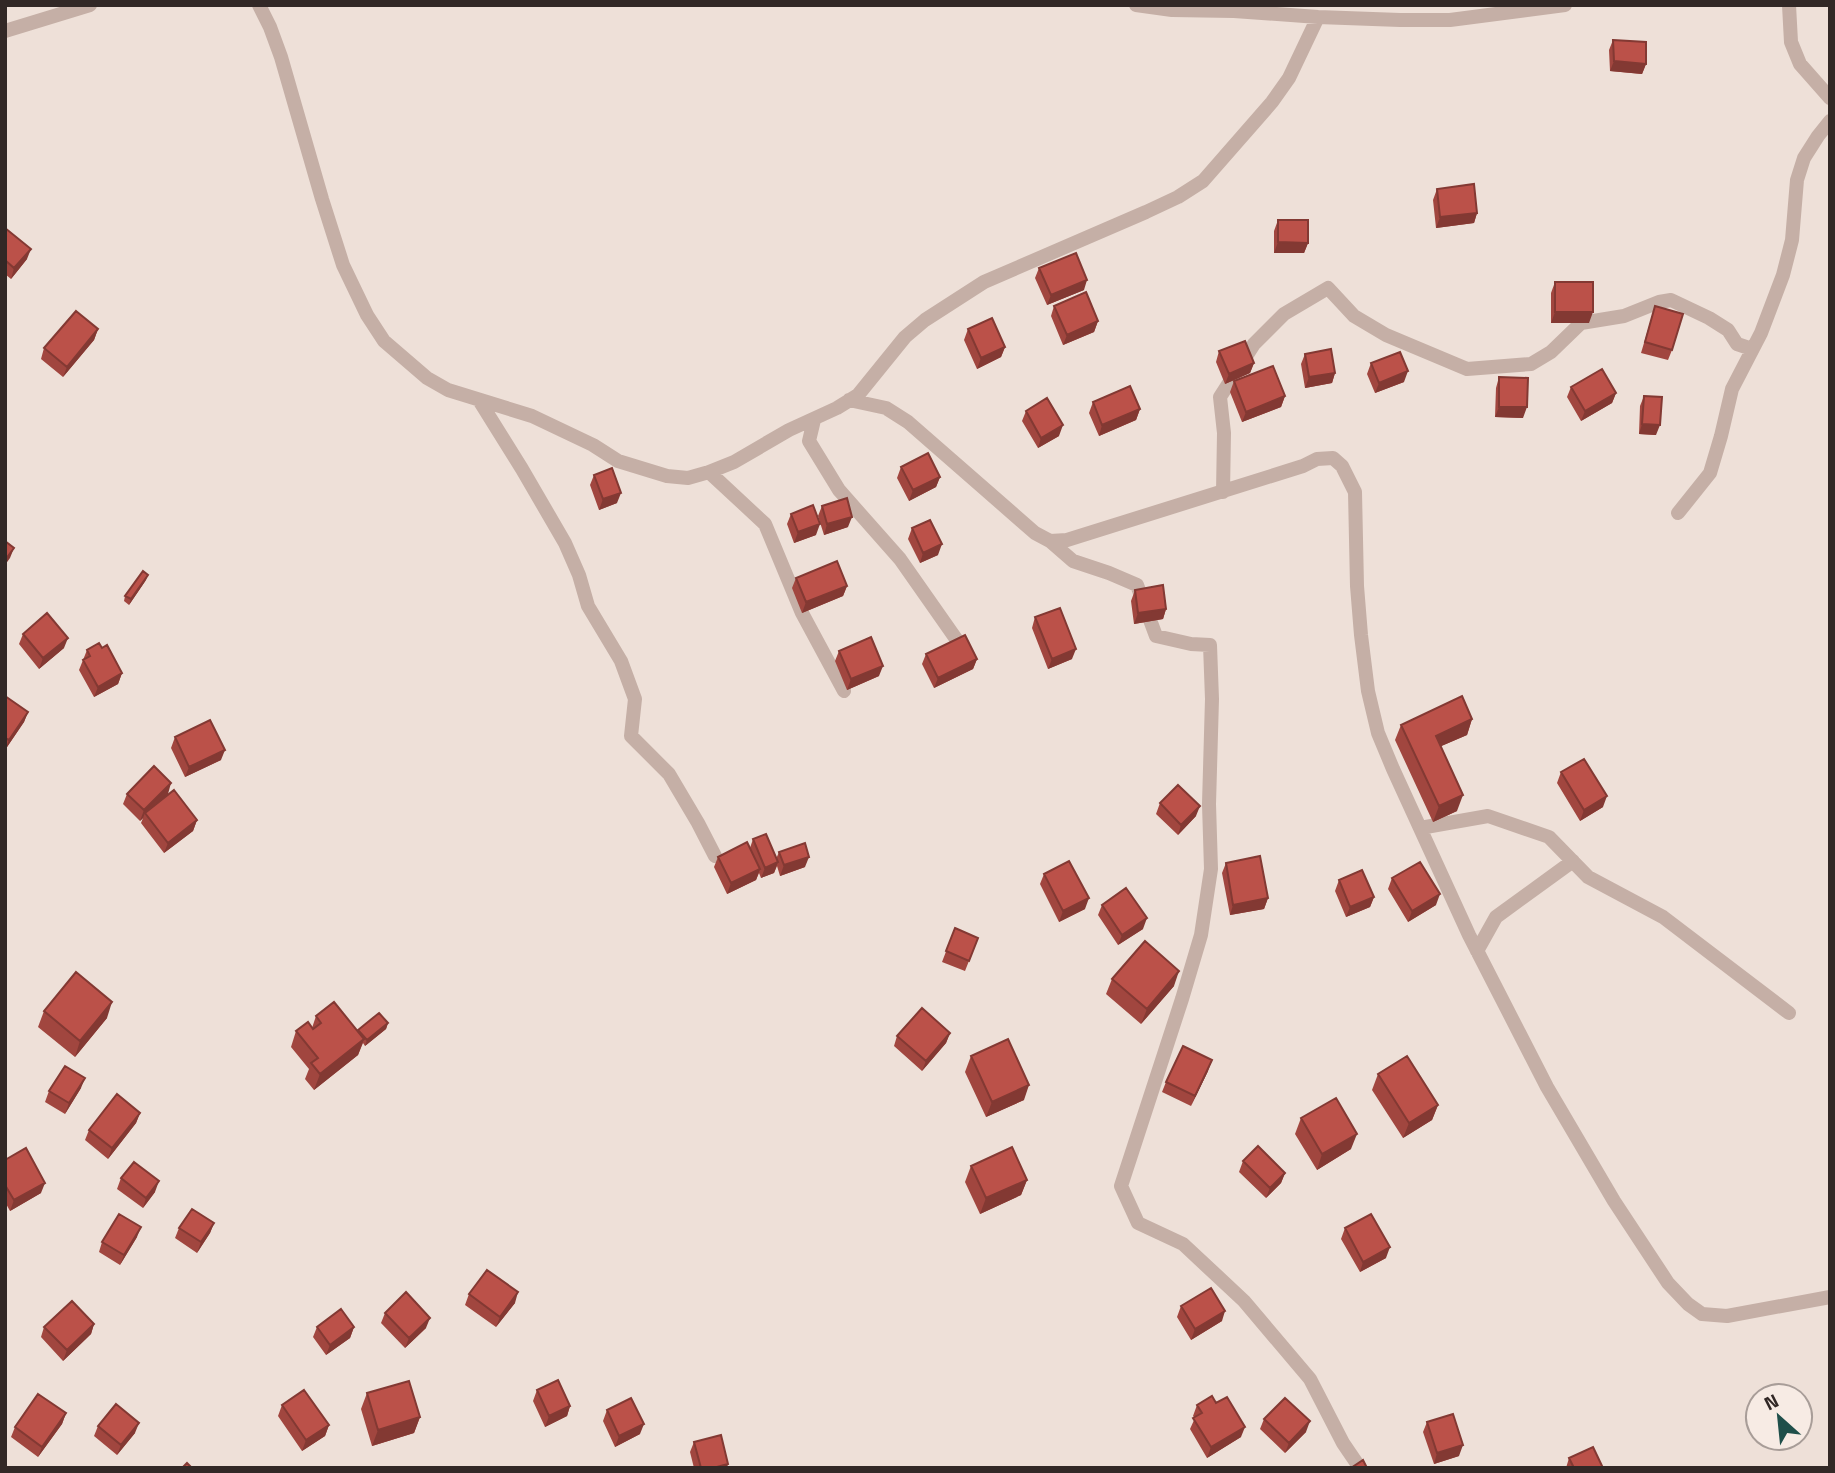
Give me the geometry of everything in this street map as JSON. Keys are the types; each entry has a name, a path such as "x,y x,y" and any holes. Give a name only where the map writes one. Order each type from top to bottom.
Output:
{"street":[{"path":"5,31 90,5"},
{"path":"259,5 281,57 321,199 343,265 367,314 384,341 427,378 448,390 532,416 593,445 618,461 667,476 688,478 734,462 789,430 849,401 858,395 905,337 925,320 984,282 1146,212 1178,197 1203,181 1254,124 1289,78 1318,17"},
{"path":"1136,5 1172,10 1400,20 1450,20 1565,5"},
{"path":"1789,5 1791,43 1800,64 1830,98"},
{"path":"1678,513 1710,473 1732,389 1761,333 1783,275 1792,240 1797,180 1804,158 1830,121"},
{"path":"1223,492 1224,433 1220,397 1254,344 1284,314 1328,288 1364,323 1467,369 1531,364 1551,352 1581,323 1624,316 1671,300 1709,318 1728,330 1737,344 1752,349"},
{"path":"479,400 565,542 588,606 621,661 635,699 631,736 669,774 715,856"},
{"path":"849,401 886,408 908,422 1035,533 1050,541 1073,561 1137,585 1156,636 1191,644 1210,645 1211,869 1201,935 1121,1186 1138,1223 1183,1244 1244,1301 1310,1380 1343,1443 1360,1468"},
{"path":"814,420 809,442 839,491 900,559 961,646"},
{"path":"1050,541 1067,540 1223,492 1317,459 1333,458 1342,466 1354,492 1357,586 1368,691 1378,733 1477,951 1547,1087 1614,1201 1668,1283 1688,1304 1702,1314 1727,1316 1830,1297"},
{"path":"709,472 765,524 802,612 844,691"},
{"path":"1420,828 1489,816 1549,837 1588,877 1663,917 1789,1013"},
{"path":"1477,951 1496,917 1573,861"}],"building":[{"path":"1613,40 1646,42 1646,64 1614,61"},
{"path":"1474,184 1477,213 1440,217 1437,189"},
{"path":"1278,220 1308,220 1308,243 1278,242"},
{"path":"5,228 31,249 14,268 5,260"},
{"path":"1076,253 1087,280 1051,295 1039,268"},
{"path":"1555,282 1593,282 1593,312 1555,312"},
{"path":"1086,292 1098,321 1067,335 1054,306"},
{"path":"1655,306 1683,314 1672,350 1645,342"},
{"path":"76,311 98,329 67,367 44,348"},
{"path":"992,318 1005,347 981,358 968,329"},
{"path":"1245,341 1254,363 1229,374 1219,351"},
{"path":"1331,349 1335,373 1309,377 1305,354"},
{"path":"1400,352 1408,371 1379,383 1371,363"},
{"path":"1273,366 1285,396 1246,412 1234,381"},
{"path":"1602,369 1616,393 1585,411 1571,387"},
{"path":"1499,377 1528,378 1527,407 1499,407"},
{"path":"1130,386 1140,409 1102,425 1093,402"},
{"path":"1644,396 1662,397 1660,425 1642,424"},
{"path":"1047,398 1063,425 1041,438 1026,411"},
{"path":"928,453 940,477 913,490 901,467"},
{"path":"612,468 621,493 603,499 594,475"},
{"path":"847,498 852,517 827,524 822,506"},
{"path":"813,505 820,524 798,532 791,514"},
{"path":"930,520 942,544 923,553 912,528"},
{"path":"5,541 14,548 5,560"},
{"path":"837,561 847,586 806,602 796,578"},
{"path":"143,571 148,575 131,599 125,596"},
{"path":"1163,585 1166,609 1138,613 1135,590"},
{"path":"1060,608 1076,649 1052,659 1035,617"},
{"path":"47,613 68,638 43,658 23,634"},
{"path":"965,635 977,659 938,678 926,654"},
{"path":"871,637 883,666 851,679 839,651"},
{"path":"99,643 102,648 107,645 122,673 98,687 83,660 90,656 87,650"},
{"path":"5,696 28,712 9,740 5,738"},
{"path":"1462,696 1472,719 1436,736 1463,795 1439,806 1401,725"},
{"path":"210,720 225,750 189,767 175,737"},
{"path":"1584,759 1607,796 1584,810 1561,772"},
{"path":"154,766 171,783 144,810 127,794"},
{"path":"1178,785 1200,806 1181,825 1160,803"},
{"path":"174,790 197,820 168,843 145,813"},
{"path":"766,834 778,862 765,868 753,839"},
{"path":"747,842 760,869 731,883 718,857"},
{"path":"805,843 809,857 784,865 779,852"},
{"path":"1260,856 1268,898 1233,905 1226,863"},
{"path":"1069,861 1089,898 1063,911 1044,874"},
{"path":"1420,862 1440,894 1412,911 1392,878"},
{"path":"1362,870 1374,897 1350,907 1339,880"},
{"path":"1126,888 1147,918 1122,935 1102,905"},
{"path":"955,928 978,938 969,961 946,951"},
{"path":"1145,941 1179,971 1147,1009 1112,979"},
{"path":"76,972 112,1002 80,1041 44,1011"},
{"path":"334,1002 364,1039 320,1074 311,1063 318,1058 296,1031 308,1022 313,1029 321,1023 316,1016"},
{"path":"922,1008 950,1033 926,1061 897,1036"},
{"path":"379,1013 388,1023 367,1040 358,1030"},
{"path":"1008,1039 1029,1085 992,1102 971,1056"},
{"path":"1183,1046 1212,1060 1195,1096 1166,1082"},
{"path":"1407,1056 1438,1105 1409,1123 1378,1074"},
{"path":"65,1066 85,1078 69,1103 49,1091"},
{"path":"117,1094 140,1113 112,1148 89,1130"},
{"path":"1336,1098 1357,1134 1322,1154 1301,1118"},
{"path":"1258,1146 1285,1173 1270,1188 1243,1161"},
{"path":"1012,1147 1027,1180 986,1198 971,1166"},
{"path":"26,1148 45,1183 14,1200 5,1185 5,1160"},
{"path":"134,1162 159,1181 146,1198 121,1178"},
{"path":"192,1209 214,1223 201,1242 179,1228"},
{"path":"119,1214 141,1227 124,1255 102,1242"},
{"path":"1371,1214 1390,1247 1363,1262 1345,1228"},
{"path":"487,1270 518,1292 500,1317 469,1294"},
{"path":"1211,1288 1225,1311 1195,1329 1181,1306"},
{"path":"406,1292 430,1318 409,1338 385,1313"},
{"path":"72,1301 94,1324 67,1350 44,1327"},
{"path":"341,1309 354,1327 330,1345 317,1327"},
{"path":"558,1380 570,1406 549,1416 537,1390"},
{"path":"409,1381 420,1417 378,1430 367,1393"},
{"path":"304,1390 329,1425 306,1440 282,1405"},
{"path":"38,1394 66,1413 42,1447 15,1427"},
{"path":"1212,1396 1216,1403 1227,1397 1245,1427 1211,1447 1193,1418 1202,1413 1197,1405"},
{"path":"631,1398 644,1424 619,1436 607,1410"},
{"path":"1285,1398 1310,1421 1289,1443 1264,1419"},
{"path":"116,1404 139,1423 121,1445 98,1426"},
{"path":"1453,1414 1463,1445 1437,1453 1427,1422"},
{"path":"721,1435 728,1464 701,1468 694,1442"},
{"path":"1593,1447 1603,1468 1574,1468 1569,1458"},
{"path":"1363,1460 1367,1468 1351,1468"}]}
